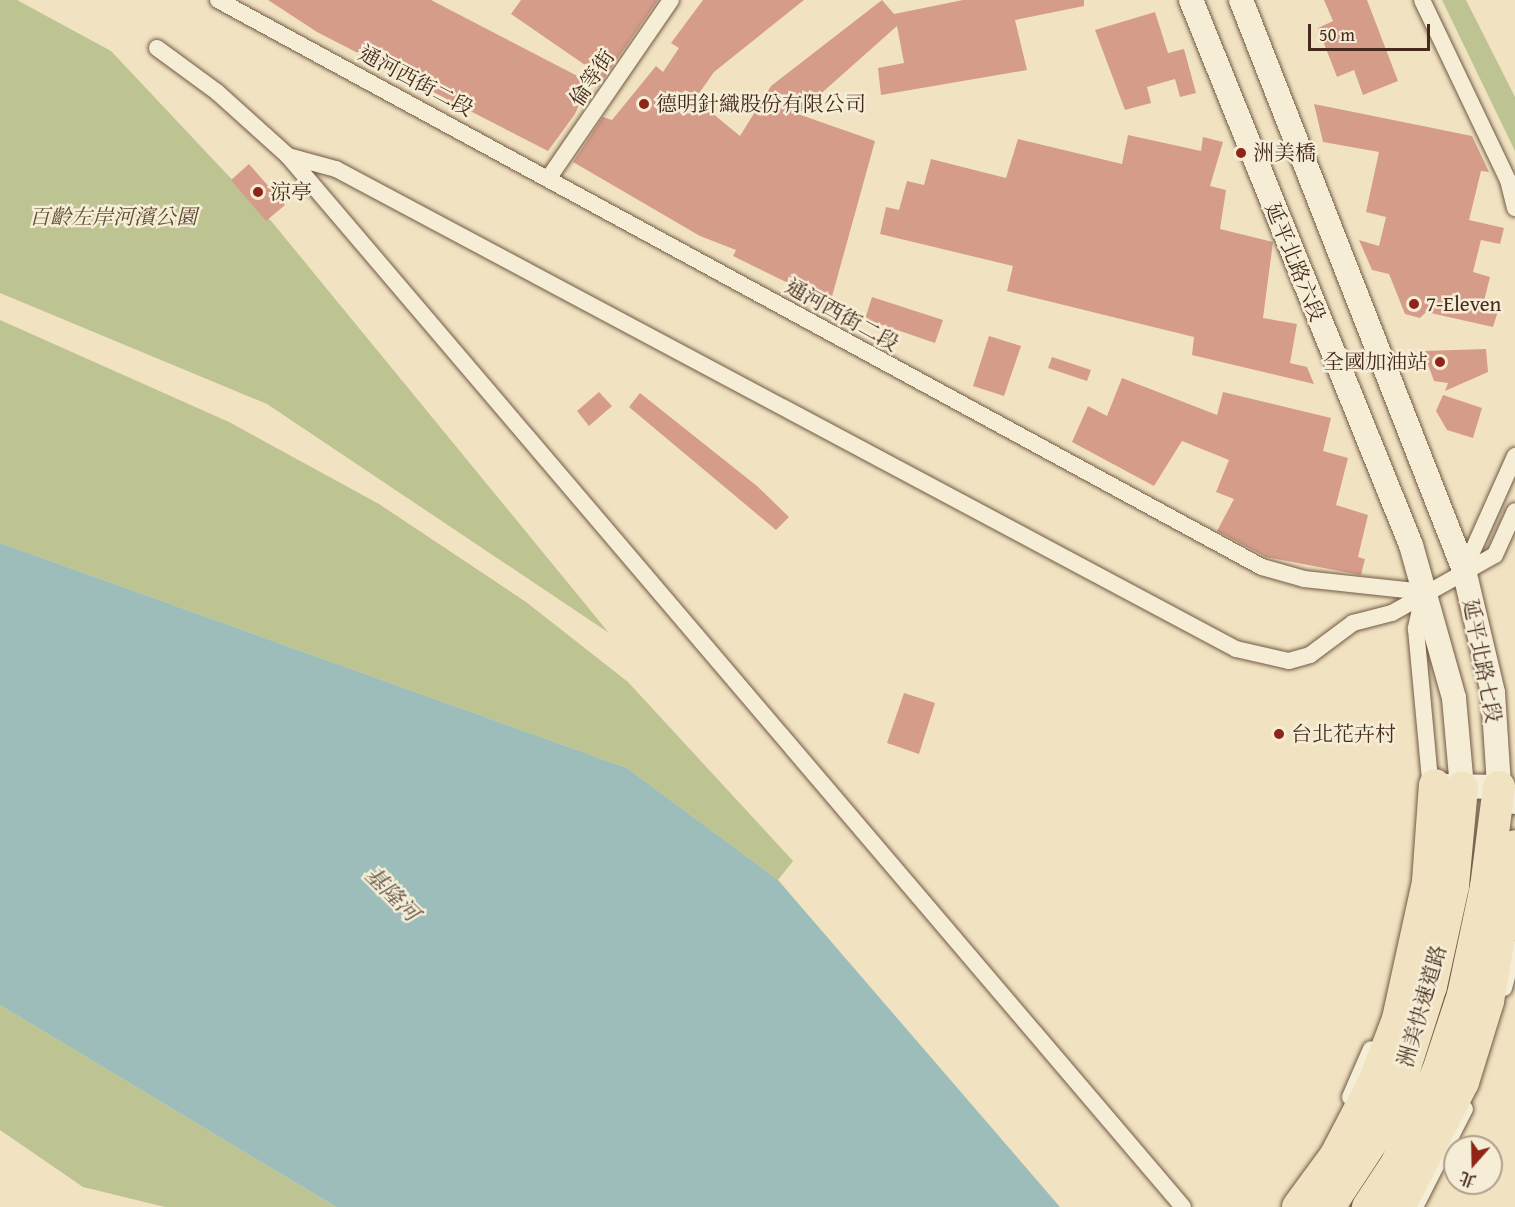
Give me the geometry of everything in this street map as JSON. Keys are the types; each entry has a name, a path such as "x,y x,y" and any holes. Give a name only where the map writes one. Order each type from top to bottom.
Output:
{"highway":[{"name":"洲美快速道路","path":"1329,1207 1373,1140 1404,1071 1420,983 1453,886 1448,786"},
{"name":"洲美快速道路","path":"1368,1207 1406,1142 1475,998 1486,887 1507,795"},
{"path":"1399,1207 1463,1082 1475,998 1515,846"},
{"path":"1298,1207 1336,1155 1375,1080 1420,983"}],"main road":[{"name":"延平北路六段","path":"1191,0 1411,545 1424,592"},
{"path":"1242,0 1464,570"},
{"name":"延平北路七段","path":"1464,570 1493,693 1507,795"},
{"name":"延平北路七段","path":"1424,592 1454,698 1448,786"},
{"path":"1448,786 1507,795"}],"street":[{"name":"通河西街二段","path":"218,0 1262,567 1342,585 1424,592"},
{"name":"倫等街","path":"548,179 671,0"},
{"path":"1422,0 1508,180 1515,208"},
{"path":"157,48 217,92 288,156 1183,1207"},
{"path":"288,156 336,169 1236,649 1289,661 1310,655 1353,623 1392,613 1424,592 1495,555 1515,511"},
{"path":"1464,570 1515,456"},
{"path":"1282,1207 1320,1153 1373,1045 1409,921 1421,817 1448,786"},
{"path":"1415,1207 1438,1171 1475,1086 1515,948"}],"green space":[{"name":"百齡左岸河濱公園","path":"0,0 17,0 111,51 272,222 609,633 267,404 0,293"},
{"path":"1442,0 1466,0 1515,97 1515,151"},
{"path":"0,320 229,422 379,504 526,602 628,682 793,861 778,880 627,768 0,543"},
{"path":"0,1005 336,1207 165,1207 83,1187 0,1130"}],"water":[{"name":"基隆河","path":"0,543 627,768 778,880 1060,1207 336,1207 0,1005"}],"building":[{"path":"268,0 431,0 589,82 575,114 548,151 317,32"},
{"path":"521,0 658,0 604,78 511,14"},
{"path":"703,0 804,0 714,72 695,99 740,136 771,86 882,0 894,14 963,0 1084,0 1084,6 1015,20 1027,70 881,95 878,68 904,63 897,26 798,114 875,141 828,311 799,297 794,286 733,256 736,250 700,236 573,162 603,117 612,120 656,66 663,72 679,48 671,43"},
{"path":"1324,0 1367,0 1398,81 1363,95 1354,70 1337,77 1318,28 1333,21"},
{"path":"1155,12 1168,53 1184,49 1196,93 1180,97 1175,79 1147,87 1151,103 1125,110 1095,30"},
{"path":"1314,104 1472,136 1489,172 1481,171 1469,220 1504,228 1500,244 1481,240 1473,272 1490,277 1483,305 1499,308 1493,327 1426,312 1420,318 1405,314 1389,274 1372,270 1359,240 1379,246 1386,217 1366,212 1379,152 1323,142"},
{"path":"1128,135 1201,151 1203,137 1223,142 1210,186 1226,190 1220,229 1273,242 1263,318 1297,324 1290,363 1307,367 1314,384 1192,355 1194,337 1007,291 1013,266 880,234 886,207 899,210 907,181 924,185 931,159 1006,178 1018,139 1122,164"},
{"name":"涼亭","path":"249,164 285,205 266,221 231,180"},
{"path":"872,297 943,320 935,343 865,319"},
{"path":"989,336 1021,346 1004,396 973,386"},
{"path":"1486,349 1488,372 1445,391 1448,383 1434,381 1423,351"},
{"path":"1052,357 1091,370 1087,381 1048,368"},
{"path":"1122,378 1217,415 1223,392 1331,418 1323,451 1348,458 1336,505 1368,515 1358,557 1365,559 1361,575 1266,557 1217,531 1234,499 1216,492 1229,460 1182,441 1154,486 1072,442 1088,406 1107,416"},
{"path":"599,392 612,406 589,426 577,411"},
{"path":"640,393 757,486 789,517 776,530 629,407"},
{"path":"1443,395 1482,408 1473,438 1447,430 1436,411"},
{"path":"904,693 935,703 919,754 887,743"}],"place":[{"name":"德明針織股份有限公司","path":"644,104"},
{"name":"洲美橋","path":"1241,153"},
{"name":"涼亭","path":"258,192"},
{"name":"7-Eleven","path":"1414,304"},
{"name":"全國加油站","path":"1440,362"},
{"name":"台北花卉村","path":"1279,734"}]}
